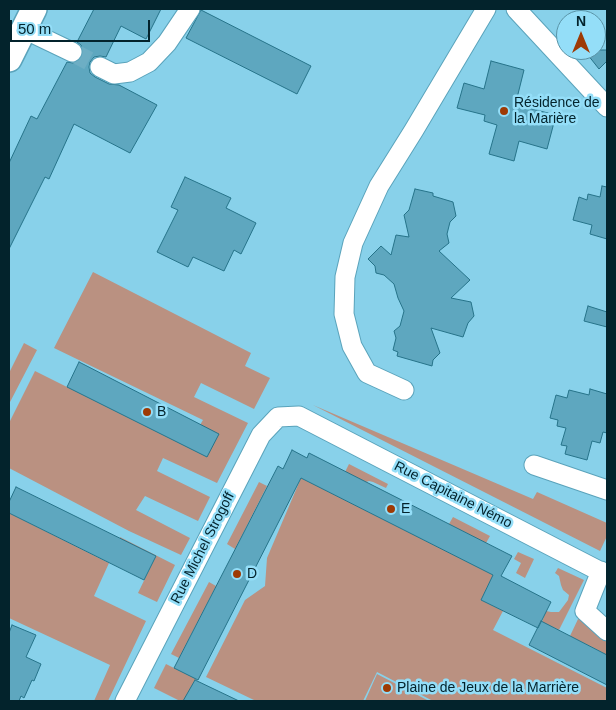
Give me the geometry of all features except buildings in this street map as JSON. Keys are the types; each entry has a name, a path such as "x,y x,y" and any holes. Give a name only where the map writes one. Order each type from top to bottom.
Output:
{"main road":[{"path":"9,59 30,14"}],"street":[{"path":"100,67 114,74 130,72 149,62 167,43 190,9"},
{"path":"404,390 367,373 352,346 344,314 345,277 353,243 379,186 486,9"},
{"path":"516,9 607,108"},
{"path":"30,14 72,52"},
{"name":"Rue Capitaine Némo","path":"299,416 604,573"},
{"name":"Rue Michel Strogoff","path":"125,701 261,435 278,417 299,416"},
{"path":"534,465 607,490"},
{"path":"604,573 585,611 607,631"}],"shaded area":[{"path":"93,272 251,353 245,366 270,378 254,409 201,383 194,397 248,423 217,483 163,458 157,471 210,497 198,521 145,496 136,510 190,538 181,555 129,531 9,468 9,423 35,371 207,457 200,425 203,420 54,348"},
{"path":"24,343 37,350 9,404 9,373"},
{"path":"313,405 533,499 537,492 607,523 607,536 600,551"},
{"path":"349,464 388,484 386,488 373,482 366,482 345,472"},
{"path":"301,478 493,575 481,600 503,611 493,630 607,688 607,701 433,701 377,672 363,701 256,701 206,677 245,600 265,586 267,558"},
{"path":"259,482 267,486 235,549 227,544"},
{"path":"9,513 109,563 94,596 146,621 108,701 94,701 110,665 9,618"},
{"path":"453,517 490,536 486,543 449,524"},
{"path":"120,537 175,565 157,602 138,593 156,556 120,539"},
{"path":"518,552 534,559 525,578 516,573 521,563 514,559"},
{"path":"558,568 584,580 559,630 542,622 546,611 559,612 568,600 569,595 563,590 559,576 555,573"},
{"path":"209,582 216,586 179,658 171,654"},
{"path":"579,617 607,642 607,655 570,636"},
{"path":"166,664 196,679 184,701 180,701 154,688"},
{"name":"Plaine de Jeux de la Marrière","path":"377,674 429,701 365,701"}],"tunnel":[{"path":"72,52 100,67"}],"place":[{"name":"Résidence de la Marière","path":"504,111"},
{"name":"B","path":"147,412"},
{"name":"E","path":"391,509"},
{"name":"D","path":"237,574"},
{"name":"Plaine de Jeux de la Marrière","path":"387,688"}]}
